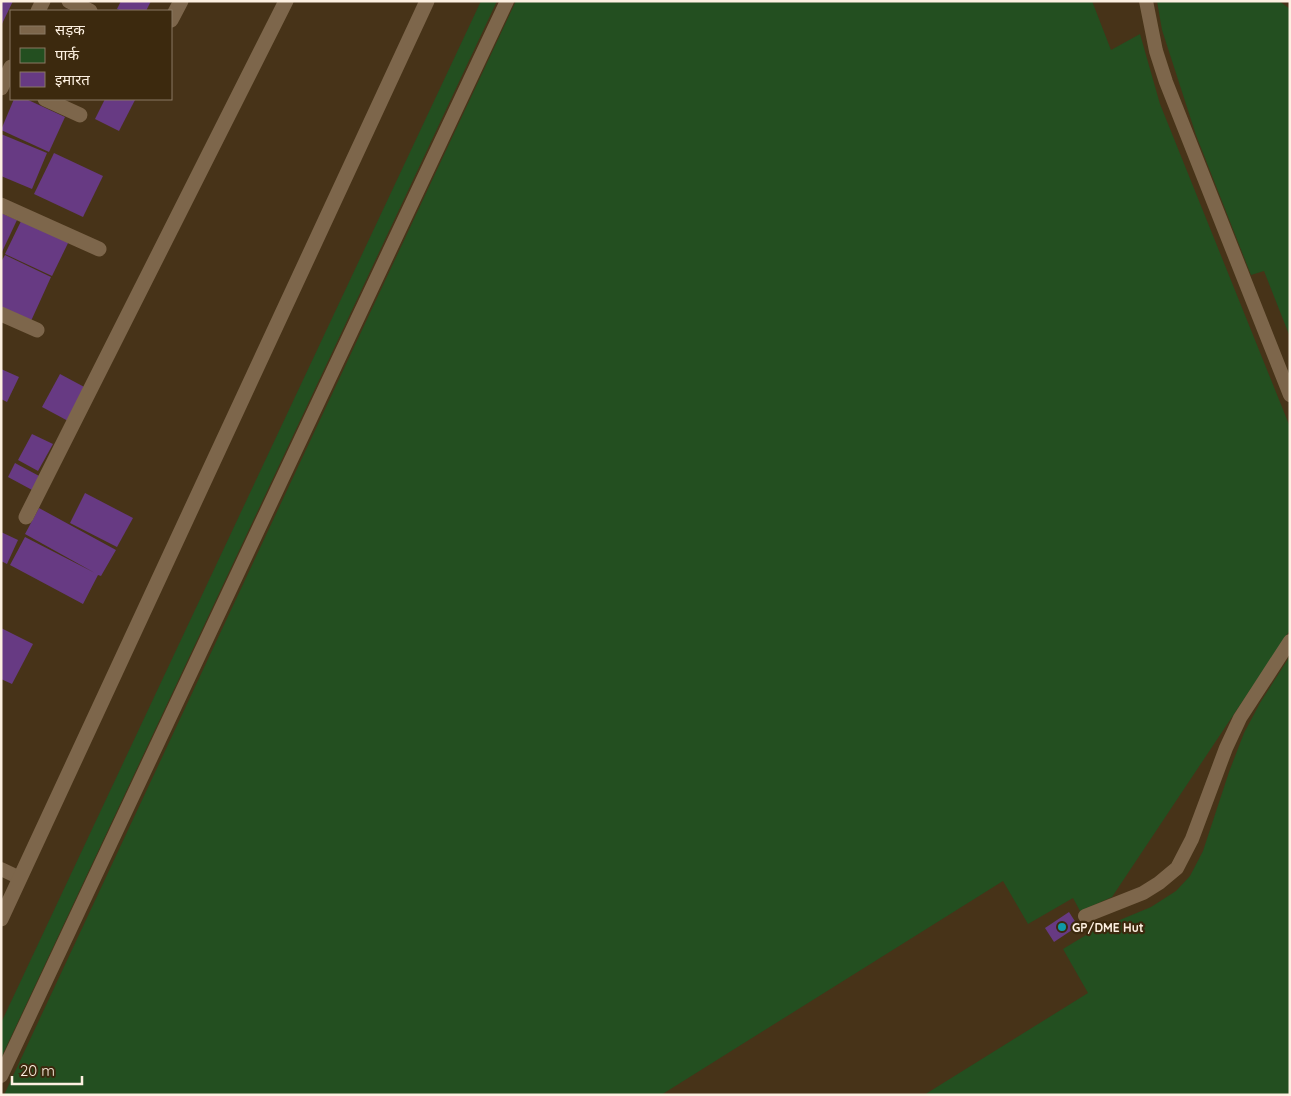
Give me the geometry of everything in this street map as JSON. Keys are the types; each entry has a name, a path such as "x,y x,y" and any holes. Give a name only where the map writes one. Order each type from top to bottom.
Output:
{"street":[{"path":"69,1 88,10"},
{"path":"172,18 181,1"},
{"path":"26,517 286,1"},
{"path":"1,920 427,1"},
{"path":"47,100 80,115"},
{"path":"1,205 99,249"},
{"path":"1,314 37,330"}],"lane":[{"path":"1,1076 507,1"},
{"path":"1146,1 1156,51 1166,82 1287,380 1290,395"},
{"path":"1085,916 1143,893 1177,868 1192,839 1226,748 1240,718 1290,641"},
{"path":"1,869 20,878"}],"green space":[{"path":"481,1 497,1 1,1058 1,1023"},
{"path":"516,1 1092,1 1111,50 1140,34 1160,104 1290,427 1290,630 1112,897 1080,911 1073,898 1028,924 1003,881 661,1095 4,1095"},
{"path":"1157,1 1279,1 1290,9 1290,337 1264,271 1251,275 1196,135 1162,30"},
{"path":"1290,656 1290,1095 924,1095 1088,993 1063,949 1091,932 1151,907 1176,891 1190,876 1203,851 1244,733 1260,703"}],"building":[{"path":"1,1 13,1 1,26"},
{"path":"121,1 151,1 146,10 117,9"},
{"path":"14,100 28,100 65,117 49,152 1,130"},
{"path":"104,100 135,100 119,131 95,119"},
{"path":"1,134 47,153 32,189 1,176"},
{"path":"54,153 103,176 83,217 34,194"},
{"path":"1,213 17,220 1,254"},
{"path":"23,217 70,239 52,276 5,254"},
{"path":"5,255 51,277 31,321 1,307 1,262"},
{"path":"1,369 19,377 7,402 1,399"},
{"path":"60,374 88,389 70,422 42,407"},
{"path":"32,434 53,444 38,471 18,460"},
{"path":"15,463 41,477 34,491 8,477"},
{"path":"85,493 133,518 117,547 70,523"},
{"path":"39,508 116,550 101,576 98,575 83,604 10,565 25,537 95,573 25,534"},
{"path":"1,532 18,540 7,564 1,561"},
{"path":"1,628 33,644 12,684 1,679"},
{"name":"GP/DME Hut","path":"1069,912 1078,926 1054,942 1045,928"}],"place":[{"name":"GP/DME Hut","path":"1062,927"}]}
